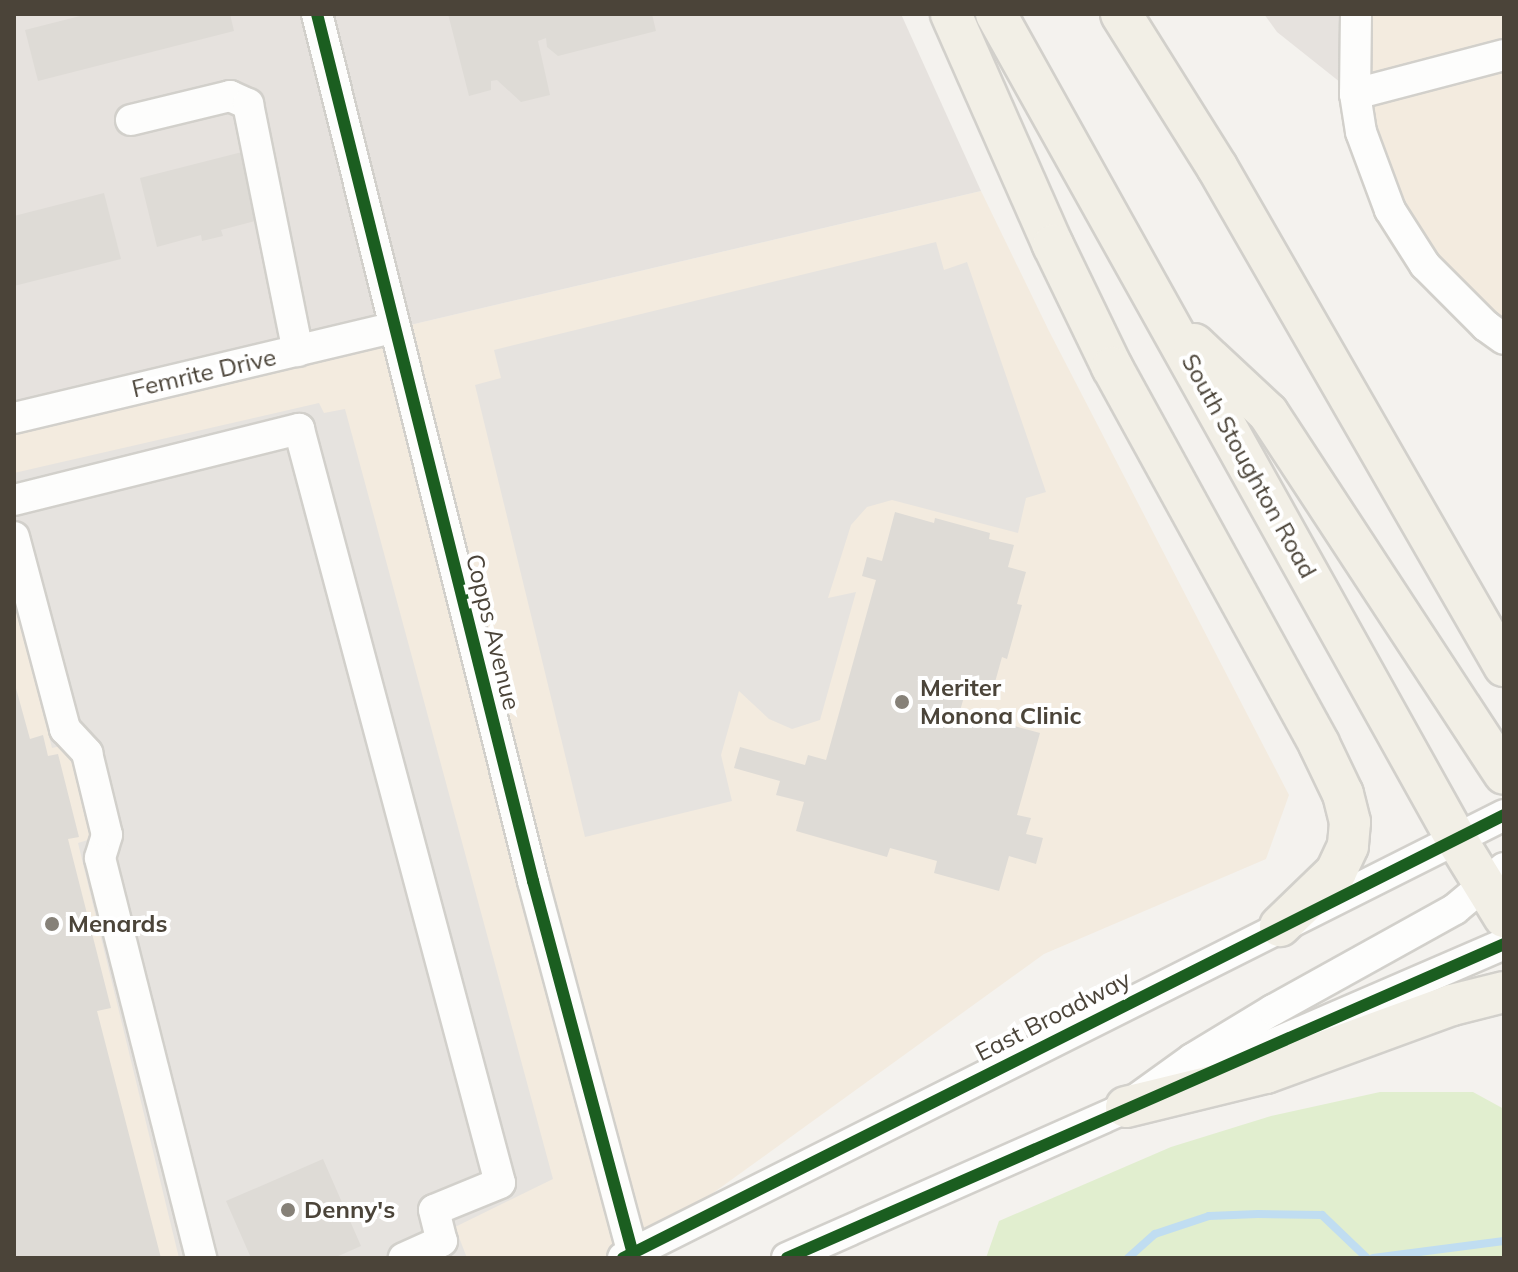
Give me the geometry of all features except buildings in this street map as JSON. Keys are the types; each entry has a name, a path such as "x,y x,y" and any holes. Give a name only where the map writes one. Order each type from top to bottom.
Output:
{"main road":[{"path":"951,14 1046,231 1112,367 1319,744 1343,794 1350,822 1348,846 1336,872 1280,926"},
{"name":"South Stoughton Road","path":"996,14 1455,837 1499,884"},
{"path":"1121,14 1217,167 1504,666"},
{"path":"1167,320 1268,413 1504,774"},
{"path":"1460,587 1504,635"},
{"path":"1126,1107 1274,1071 1452,1005 1504,992"}],"street":[{"name":"Copps Avenue","path":"317,14 393,328 630,1256"},
{"path":"1356,14 1355,94 1376,177 1405,237 1453,296 1504,339"},
{"path":"1355,94 1504,55"},
{"path":"131,120 230,96 248,104 298,351"},
{"name":"Femrite Drive","path":"14,418 393,328"},
{"path":"14,500 299,429 500,1183 434,1210 442,1241 404,1258"},
{"path":"14,537 65,729 87,753 107,835 100,858 201,1258"},
{"name":"East Broadway","path":"630,1256 1455,837 1504,815"},
{"path":"1126,1107 1192,1059 1499,884"},
{"path":"787,1258 1504,944"}],"shaded area":[{"path":"14,14 901,14 981,191 14,418"},
{"path":"1264,14 1367,14 1355,94 1277,32"},
{"path":"1367,14 1504,14 1504,339 1486,326 1376,177"},
{"path":"981,191 1049,331 1289,795 1266,859 1044,954 623,1258 14,1258 14,418"},
{"path":"936,242 944,270 967,262 1046,492 1026,498 1018,533 892,500 867,507 851,525 828,598 856,592 820,720 792,729 769,719 739,691 721,755 732,801 585,837 475,385 501,378 494,350"},
{"path":"319,403 324,413 345,409 553,1179 455,1227 467,1258 179,1258 78,843 94,838 69,744 52,748 14,601 14,473"}],"green space":[{"path":"1380,1092 1473,1092 1504,1109 1504,1258 986,1258 999,1221 1171,1147 1271,1116"}],"waterway":[{"path":"1128,1258 1155,1234 1209,1216 1258,1214 1322,1215 1367,1258"},
{"path":"1373,1258 1504,1241"}],"cycle path":[{"path":"317,14 533,881 634,1258"},
{"path":"623,1258 1504,815"},
{"path":"787,1258 1504,944"}],"place":[{"name":"Meriter Monona Clinic","path":"902,702"},
{"name":"Menards","path":"52,924"},
{"name":"Denny's","path":"288,1210"}]}
